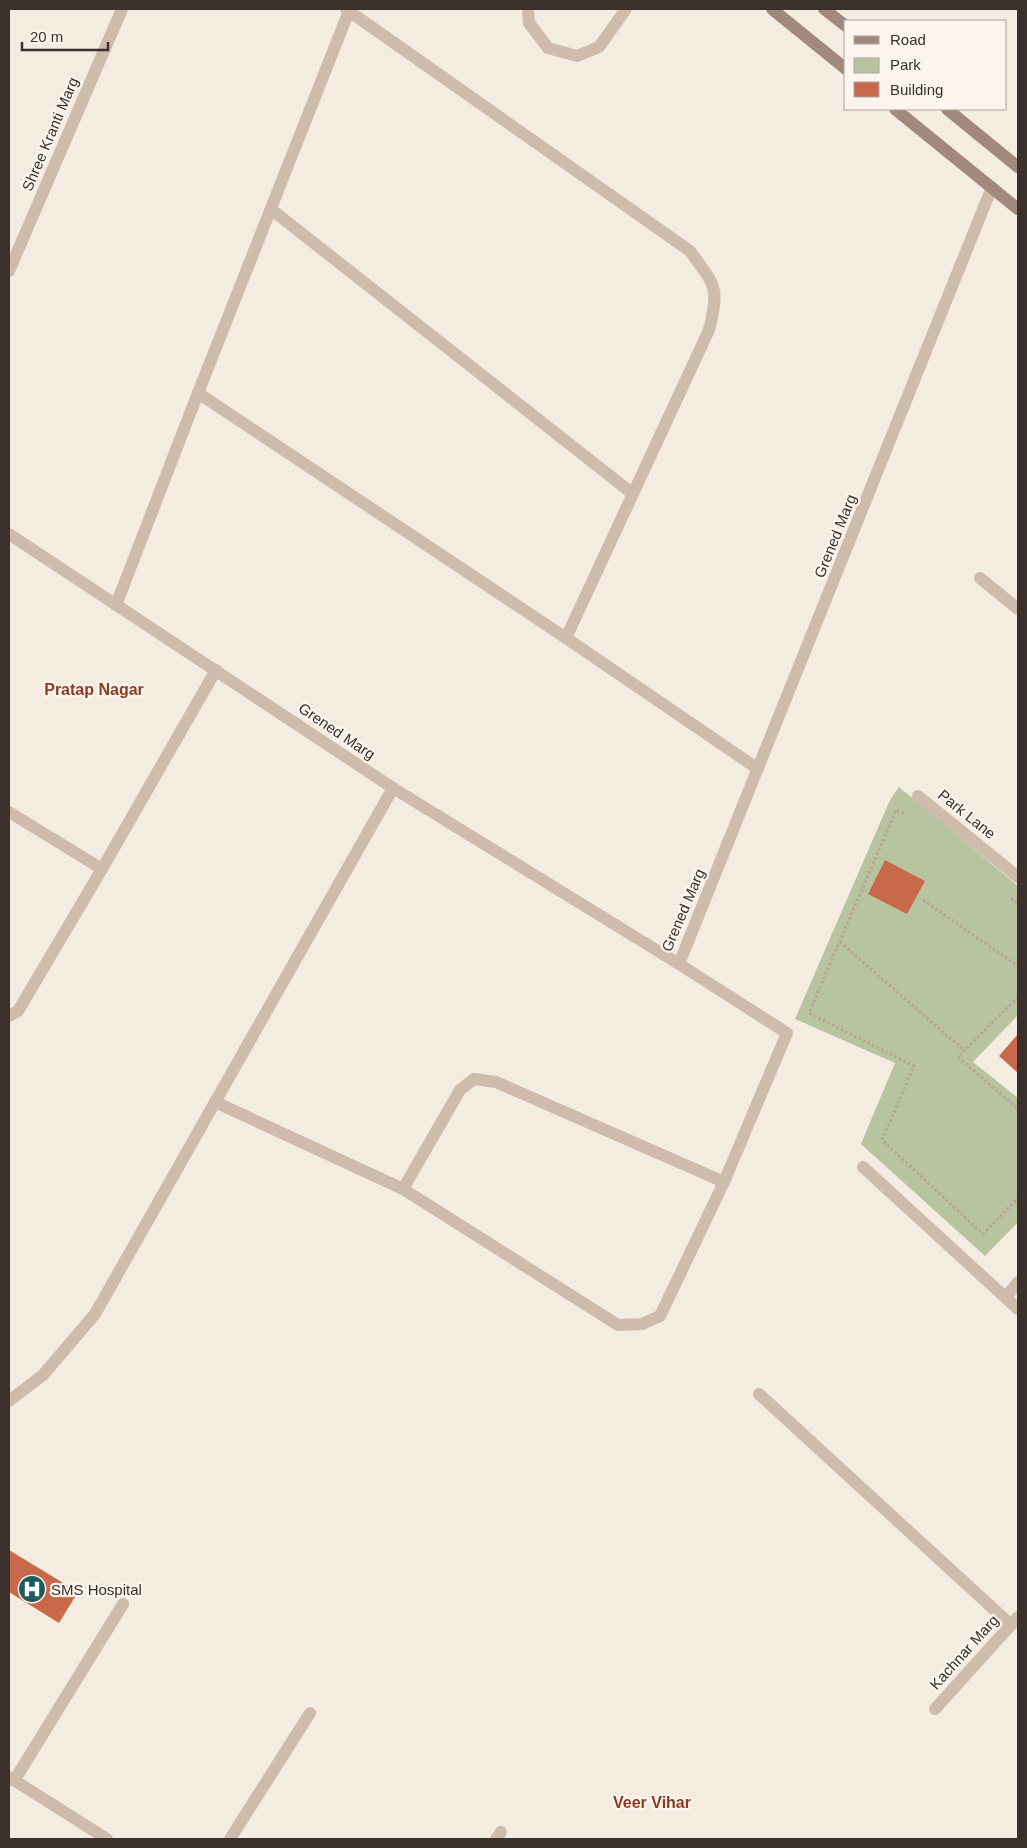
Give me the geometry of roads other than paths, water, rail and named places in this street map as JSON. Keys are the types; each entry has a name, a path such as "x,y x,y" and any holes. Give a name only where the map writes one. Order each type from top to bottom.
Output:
{"street":[{"name":"Shree Kranti Marg","path":"9,271 122,9"},
{"path":"528,9 529,23 548,48 576,56 599,47 626,9"},
{"path":"772,9 844,67"},
{"path":"824,9 844,24"},
{"path":"116,605 198,393 272,210 348,10 690,251 714,284 715,306 709,330 566,638"},
{"path":"896,110 1018,209"},
{"path":"948,110 1018,167"},
{"name":"Grened Marg","path":"9,534 393,788 678,964 992,188"},
{"path":"272,210 633,494"},
{"path":"198,393 566,638 758,769"},
{"path":"980,578 1018,609"},
{"path":"9,1016 18,1011 216,670"},
{"path":"9,1401 43,1375 94,1314 393,788"},
{"name":"Park Lane","path":"918,796 1018,876"},
{"path":"9,812 102,869"},
{"path":"215,1102 403,1189 618,1325 642,1324 660,1316 724,1182 787,1034 678,964"},
{"path":"403,1189 460,1090 474,1079 496,1082 724,1182"},
{"path":"863,1167 1018,1309"},
{"path":"1006,1297 1018,1282"},
{"path":"759,1394 1014,1621"},
{"path":"107,1839 11,1779 123,1604"},
{"name":"Kachnar Marg","path":"935,1709 1014,1621"},
{"path":"230,1839 310,1713"}],"place":[{"name":"SMS Hospital","path":"32,1589"}],"district":[{"name":"Pratap Nagar","path":"94,689"},
{"name":"Veer Vihar","path":"652,1802"}]}
